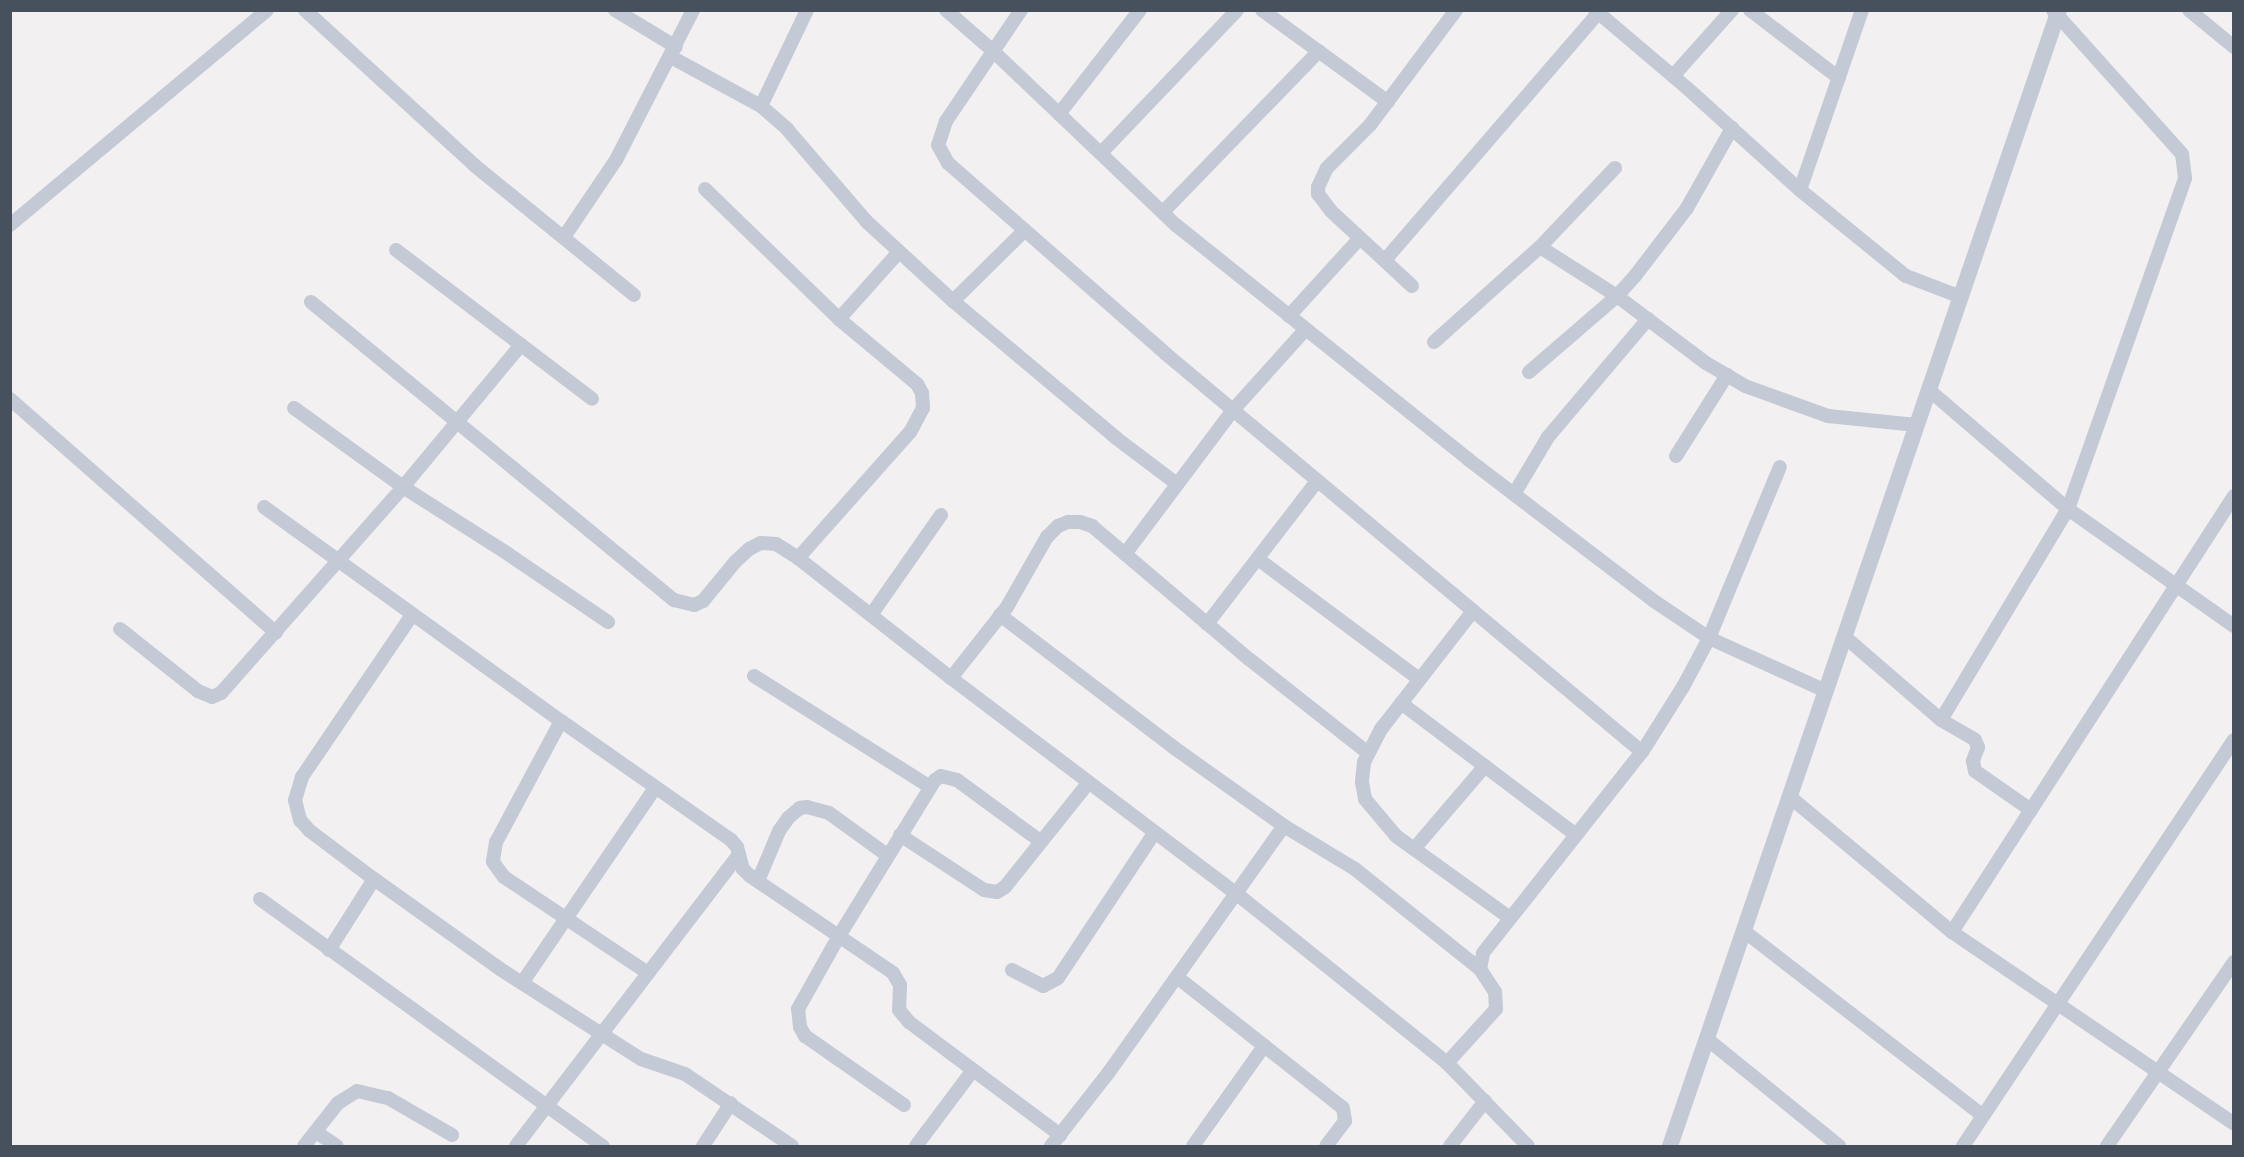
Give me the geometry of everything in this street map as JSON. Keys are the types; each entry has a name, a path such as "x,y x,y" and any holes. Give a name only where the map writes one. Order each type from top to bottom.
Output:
{"street":[{"path":"10,225 267,10"},
{"path":"305,10 474,165 634,295"},
{"path":"615,10 674,52 761,106 787,129 867,222 952,301 1116,438 1177,484"},
{"path":"564,237 616,160 674,52 693,10"},
{"path":"761,106 807,10"},
{"path":"946,10 993,51 1162,212 1305,330 1514,495 1654,601 1709,638 1826,692"},
{"path":"1021,10 946,121 938,145 948,163 1233,410 1642,752"},
{"path":"1059,114 1140,10"},
{"path":"1101,153 1237,10"},
{"path":"1262,10 1388,102"},
{"path":"1412,286 1322,200 1318,187 1327,168 1370,125 1456,10"},
{"path":"1673,76 1732,10"},
{"path":"1750,10 1839,78"},
{"path":"1800,190 1862,10"},
{"path":"2189,10 2234,47"},
{"path":"1385,260 1596,12 1673,76 1800,190 1906,276 1961,297"},
{"path":"1670,1146 2057,12"},
{"path":"1941,720 2068,509 2186,178 2181,154 2057,12"},
{"path":"1162,212 1319,51"},
{"path":"1529,372 1617,296 1687,208 1732,128"},
{"path":"1434,342 1540,247 1615,168"},
{"path":"705,189 838,318 917,384 922,393 923,408 910,432 798,558"},
{"path":"952,301 1024,230"},
{"path":"1289,316 1360,238"},
{"path":"1540,247 1617,296 1727,375 1768,396 1828,416 1917,425"},
{"path":"396,250 592,399"},
{"path":"838,318 899,252"},
{"path":"311,302 664,592 685,604 694,605 703,601 735,562 749,549 761,543 776,544 798,558 951,678 1237,894 1447,1063 1528,1146"},
{"path":"1514,495 1548,437 1648,319"},
{"path":"1125,554 1233,410 1305,330"},
{"path":"120,629 198,691 212,697 221,693 403,487 521,345"},
{"path":"1676,456 1727,375"},
{"path":"1929,390 2068,509 2234,626"},
{"path":"10,399 276,633"},
{"path":"294,408 403,487 608,622"},
{"path":"1480,969 1484,953 1642,752 1683,687 1709,638 1780,467"},
{"path":"1207,624 1317,481"},
{"path":"1952,932 2234,496"},
{"path":"264,507 412,615 731,840 739,854 743,869 893,973 900,985 898,1004 903,1016 1060,1135"},
{"path":"871,615 941,515"},
{"path":"951,678 1000,615 1047,537 1058,526 1068,522 1092,526 1207,624 1368,753"},
{"path":"1258,559 1419,680"},
{"path":"1473,611 1381,729 1368,753 1362,782 1365,799 1396,836 1510,918"},
{"path":"412,615 302,777 295,800 300,820 310,831 447,933 522,983 652,1064 673,1068 685,1074 792,1146"},
{"path":"1000,615 1173,747 1284,826 1355,869 1480,969 1495,992 1496,1009 1447,1063"},
{"path":"1845,637 1941,720 1975,740 1978,747 1973,765 1978,776 2031,810"},
{"path":"754,676 929,786"},
{"path":"1401,703 1576,835"},
{"path":"561,721 496,842 493,862 504,878 648,973"},
{"path":"1963,1146 2234,740"},
{"path":"1414,849 1485,766"},
{"path":"904,1105 805,1036 800,1027 798,1009 838,936 929,786 941,776 957,780 1040,841"},
{"path":"900,835 992,893 1005,887 1089,782"},
{"path":"522,983 655,788"},
{"path":"1790,797 1952,932 2234,1124"},
{"path":"758,881 779,831 788,818 800,808 807,807 828,813 887,855"},
{"path":"1051,1146 1178,977 1284,826"},
{"path":"1012,970 1043,986 1058,978 1155,832"},
{"path":"516,1146 739,854"},
{"path":"330,950 374,879"},
{"path":"260,899 545,1107 603,1146"},
{"path":"1744,931 1983,1116"},
{"path":"2107,1146 2234,962"},
{"path":"1178,977 1343,1108 1345,1121 1326,1146"},
{"path":"1707,1039 1839,1146"},
{"path":"1193,1146 1264,1046"},
{"path":"916,1146 973,1070"},
{"path":"304,1146 338,1103 357,1091 388,1098 452,1135"},
{"path":"1450,1146 1485,1101"},
{"path":"703,1146 731,1103"},
{"path":"316,1132 337,1146"}]}
